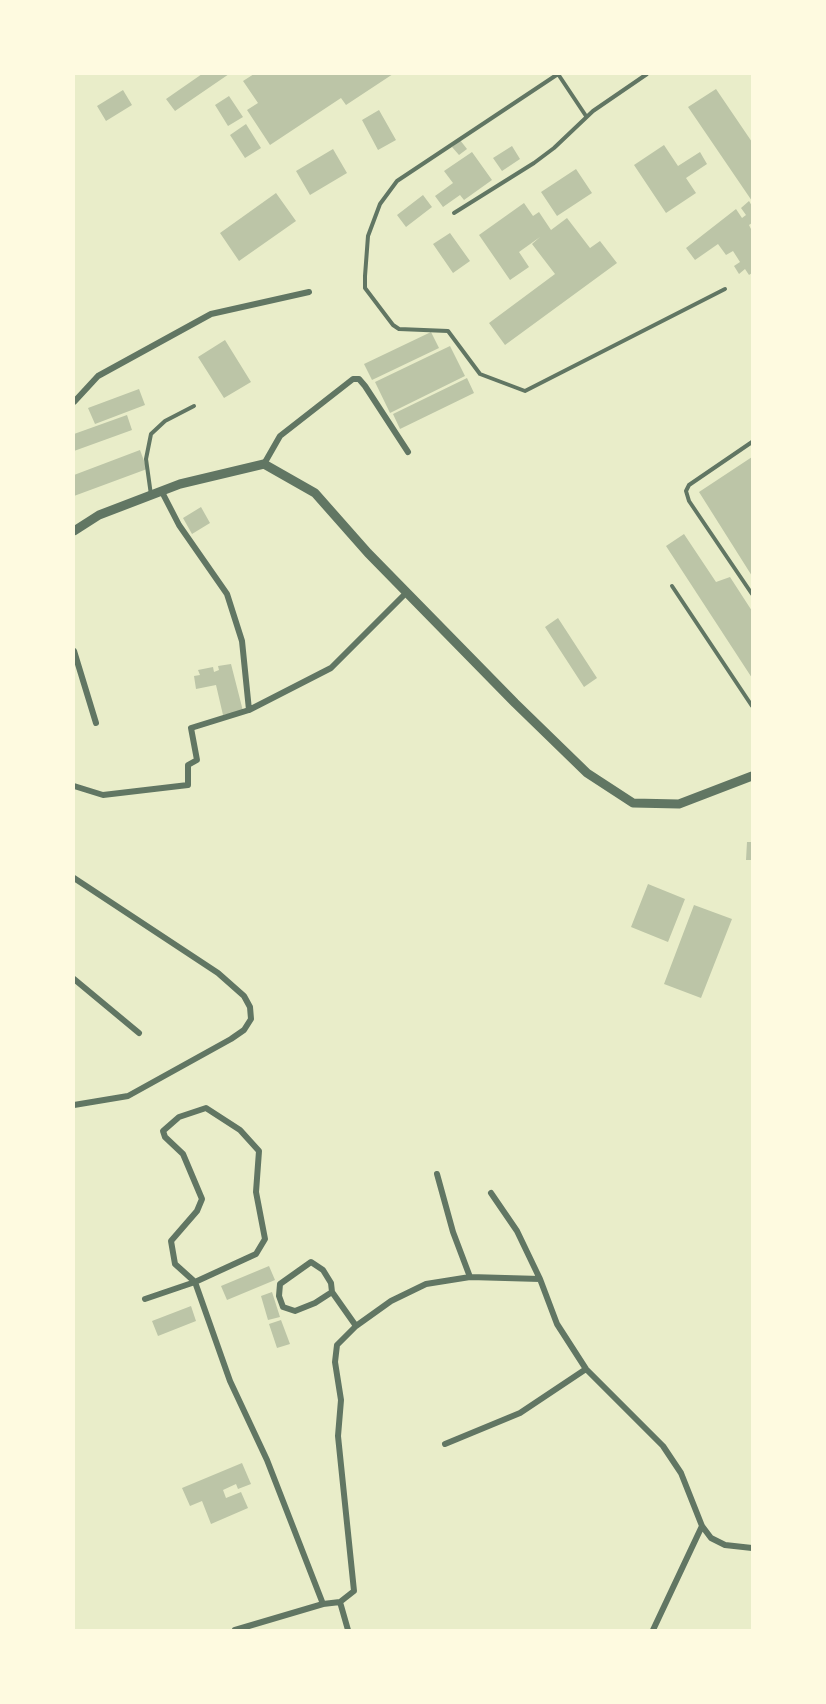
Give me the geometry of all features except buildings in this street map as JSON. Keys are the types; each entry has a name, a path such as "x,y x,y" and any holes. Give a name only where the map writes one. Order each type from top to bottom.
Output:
{"street":[{"path":"74,402 98,376 211,314 309,292"},
{"path":"264,464 280,436 353,379 359,379 365,386 408,452"},
{"path":"74,531 99,515 180,484 264,464 315,493 406,593 587,773 633,803 679,804 753,776"},
{"path":"162,492 178,525 227,594 242,641 249,710"},
{"path":"74,786 103,795 188,785 188,765 197,760 191,728 249,710 331,668 406,593"},
{"path":"74,651 96,723"},
{"path":"74,878 218,973 244,996 250,1007 251,1019 244,1030 231,1039 128,1096 74,1106"},
{"path":"74,979 139,1033"},
{"path":"145,1299 195,1282 256,1254 265,1239 256,1192 259,1151 240,1130 206,1108 179,1117 163,1131 165,1137 183,1154 202,1199 197,1211 171,1241 175,1264 195,1282 230,1381 267,1460 323,1604"},
{"path":"437,1174 453,1232 470,1277"},
{"path":"491,1193 517,1231 540,1279 557,1324 586,1369 663,1446 681,1473 702,1526 711,1538 725,1545 753,1548"},
{"path":"332,1292 315,1304 295,1311 283,1307 279,1296 280,1284 311,1262 323,1270 331,1283 332,1292 356,1326"},
{"path":"235,1630 323,1604 340,1602 354,1591 338,1436 341,1400 334,1362 337,1345 356,1326 391,1301 426,1284 470,1277 540,1279"},
{"path":"445,1444 520,1413 586,1369"},
{"path":"653,1630 702,1526"},
{"path":"340,1602 348,1630"}],"lane":[{"path":"586,117 558,74 397,181 380,204 368,236 364,276 365,288 393,326 399,329 448,331 480,374 525,391 724,289"},
{"path":"454,213 541,158 586,117 647,74"},
{"path":"151,496 146,459 152,434 165,421 194,406"},
{"path":"753,442 689,485 686,496 753,594"},
{"path":"672,586 753,706"}]}
